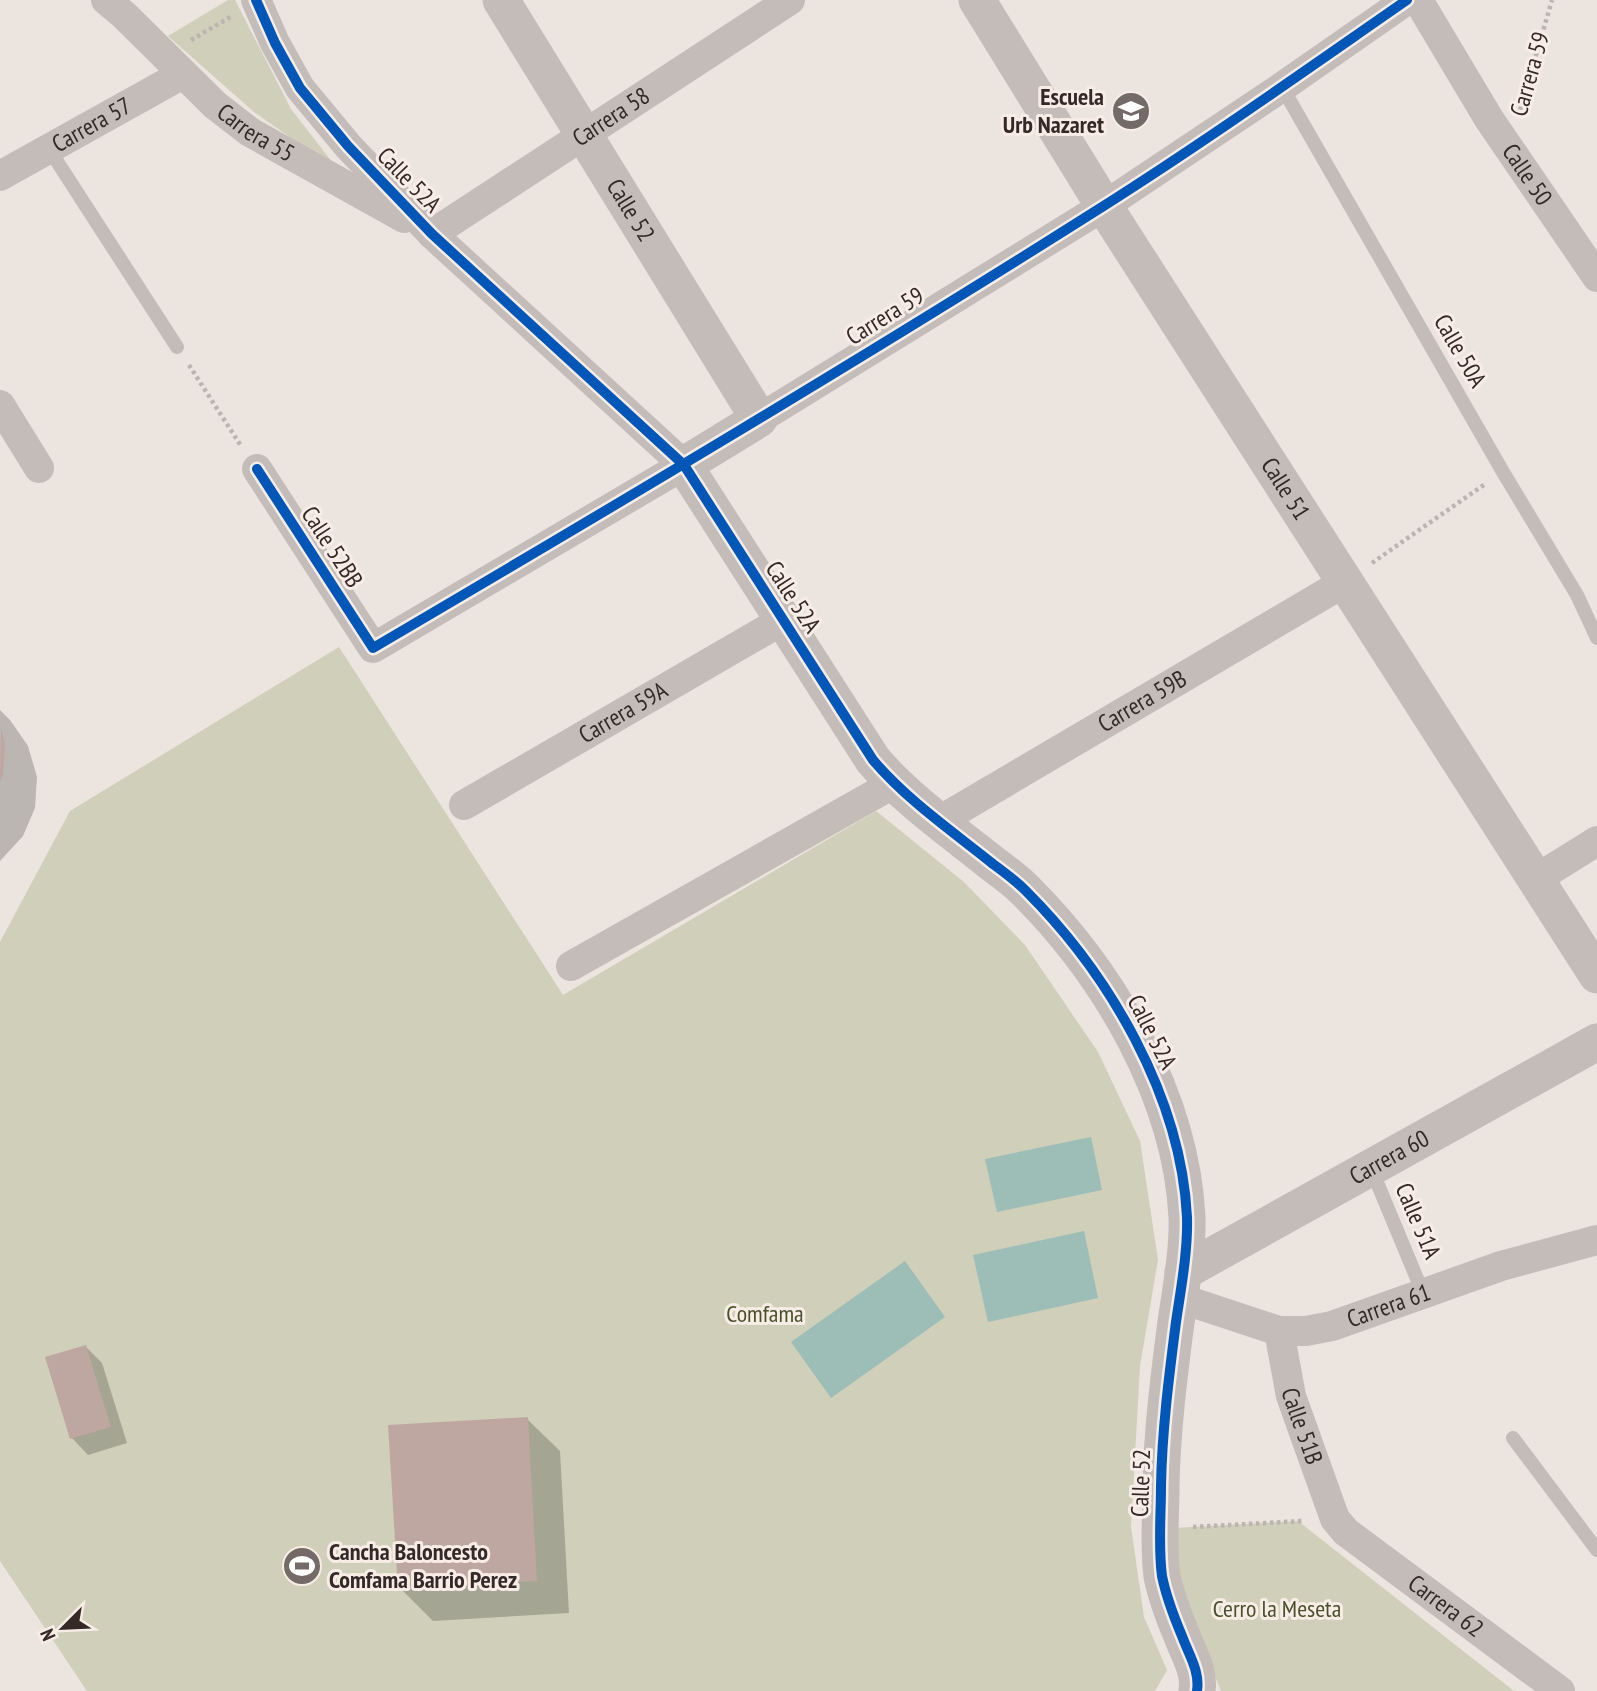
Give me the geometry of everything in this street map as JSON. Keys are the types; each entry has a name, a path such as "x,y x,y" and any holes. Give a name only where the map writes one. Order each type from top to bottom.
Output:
{"street":[{"name":"Carrera 55","path":"106,0 215,106 250,132 432,234"},
{"name":"Calle 52A","path":"257,0 275,43 300,88 348,146 432,234 684,465 873,760 893,784 1025,890 1068,939 1104,987 1136,1040 1160,1095 1180,1162 1187,1217 1181,1285"},
{"name":"Calle 52","path":"501,0 759,419"},
{"name":"Carrera 58","path":"432,234 790,0"},
{"name":"Calle 51","path":"977,0 1104,206 1597,975"},
{"name":"Carrera 59","path":"373,648 684,465 1104,206 1407,0"},
{"name":"Calle 50","path":"1418,0 1509,149 1597,278"},
{"name":"Carrera 57","path":"0,176 49,149 174,65"},
{"path":"0,405 39,468"},
{"name":"Calle 52BB","path":"257,470 373,648"},
{"name":"Carrera 59B","path":"939,821 1345,582"},
{"name":"Carrera 59A","path":"464,804 783,620"},
{"path":"571,966 893,784"},
{"path":"1536,880 1597,841"},
{"name":"Carrera 60","path":"1181,1285 1371,1168 1597,1042"},
{"name":"Carrera 61","path":"1181,1285 1279,1331 1306,1331 1332,1325 1501,1266 1597,1240"},
{"name":"Calle 52","path":"1181,1285 1167,1398 1160,1529 1163,1577 1173,1614 1195,1665 1199,1680 1197,1691"},
{"name":"Calle 51B","path":"1279,1331 1291,1396 1335,1519"},
{"name":"Carrera 62","path":"1335,1519 1346,1532 1560,1691"}],"lane":[{"name":"Calle 50A","path":"1282,87 1503,472 1571,583 1597,638"},
{"path":"49,149 177,347"},
{"name":"Calle 51A","path":"1371,1168 1423,1293"},
{"path":"1513,1438 1597,1550"}],"path":[{"path":"174,65 257,0"},
{"path":"177,347 257,470"},
{"path":"1345,582 1503,472"},
{"path":"1160,1529 1335,1519"}],"green space":[{"path":"228,0 235,0 291,109 340,172 254,112 168,36"},
{"name":"Comfama","path":"339,647 563,995 876,811 964,882 1025,945 1098,1052 1140,1141 1158,1260 1140,1366 1131,1527 1144,1617 1167,1670 1155,1691 87,1691 0,1561 0,942 70,811"},
{"name":"Cerro la Meseta","path":"1298,1521 1514,1691 1221,1691 1178,1585 1174,1528"}],"water":[{"path":"1091,1137 1102,1190 997,1212 985,1159"},
{"path":"1084,1231 1098,1298 988,1322 973,1255"},
{"path":"905,1261 945,1317 831,1398 791,1342"}],"building":[{"path":"1,729 5,743 3,775 0,781"},
{"path":"86,1345 111,1427 70,1439 45,1357"},
{"path":"528,1417 537,1581 398,1589 388,1425"}],"cycle path":[{"path":"256,0 275,43 300,88 348,146 432,234 684,465 873,760 915,802 1026,891 1057,924 1112,999 1135,1040 1171,1127 1182,1172 1187,1217 1185,1256 1164,1424 1160,1554 1166,1591 1195,1670 1197,1691"},
{"path":"257,469 373,648 557,540 1012,264 1179,157 1407,0"}],"place":[{"name":"Escuela Urb Nazaret","path":"1131,111"},
{"name":"Cancha Baloncesto Comfama Barrio Perez","path":"302,1566"}]}
